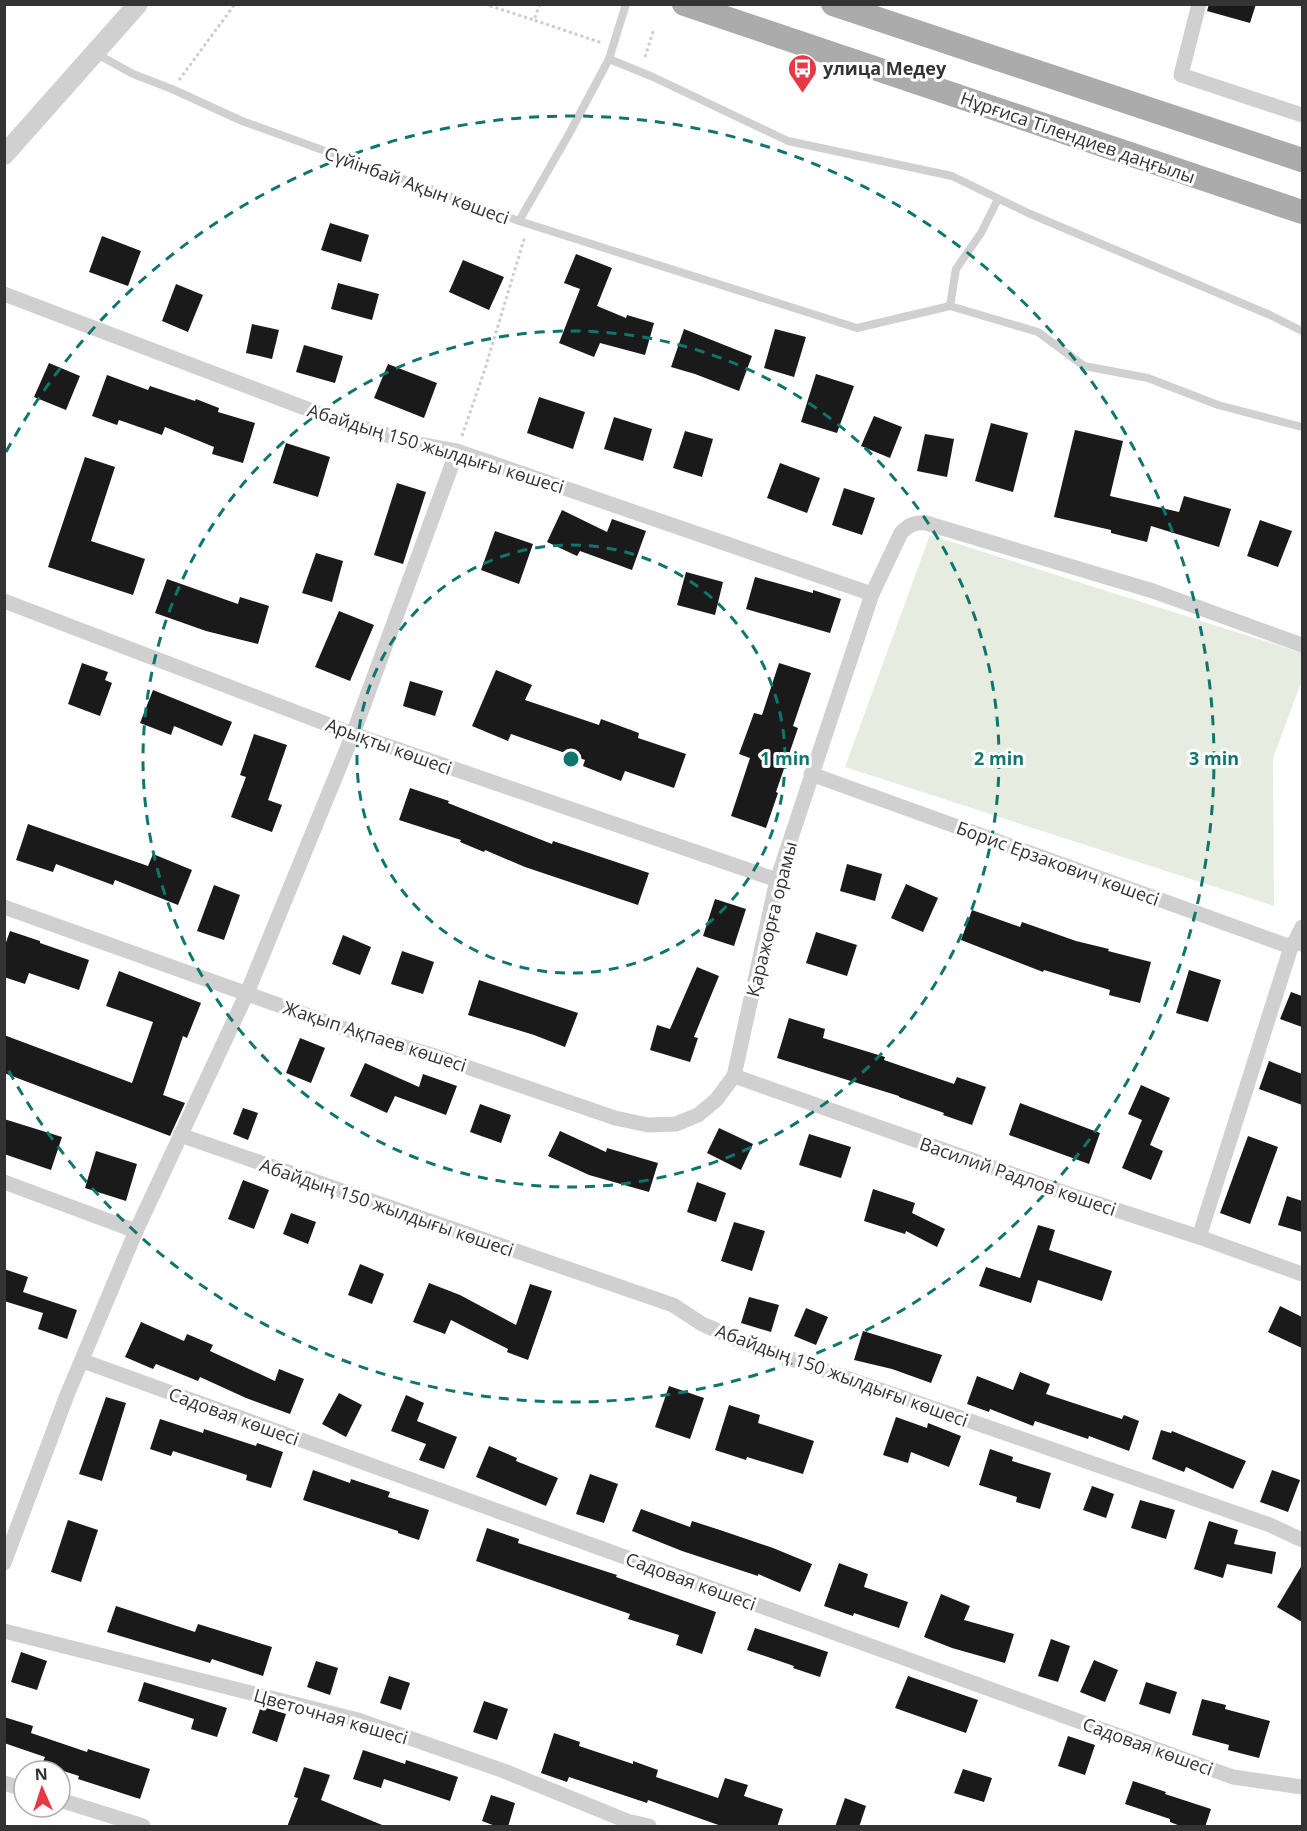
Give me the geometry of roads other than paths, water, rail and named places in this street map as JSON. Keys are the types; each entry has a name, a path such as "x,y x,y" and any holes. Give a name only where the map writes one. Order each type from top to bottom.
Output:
{"main road":[{"name":"Нұрғиса Тілендиев даңғылы","path":"684,4 1302,212"},
{"path":"833,4 1302,160"}],"street":[{"path":"4,155 138,4"},
{"path":"1199,4 1181,75 1302,115"},
{"name":"Абайдың 150 жылдығы көшесі","path":"4,294 339,421 414,443 457,452 872,594"},
{"path":"4,1563 67,1395 136,1231 247,993 353,734 457,452"},
{"name":"Қаражорға орамы","path":"734,1076 777,880 872,594 901,533 909,525 917,522 926,523 1153,591 1302,645"},
{"name":"Арықты көшесі","path":"4,601 353,734 777,880"},
{"name":"Борис Ерзакович көшесі","path":"811,774 1296,944"},
{"name":"Жақып Ақпаев көшесі","path":"4,907 354,1032 435,1056 615,1118 648,1125 676,1124 698,1114 716,1100 734,1076"},
{"path":"1199,1237 1302,927"},
{"name":"Василий Радлов көшесі","path":"734,1076 1302,1274"},
{"name":"Абайдың 150 жылдығы көшесі","path":"180,1136 673,1305 702,1324 748,1344 1270,1525 1302,1540"},
{"path":"4,1182 136,1231"},
{"name":"Садовая көшесі","path":"83,1361 1233,1776 1302,1787"},
{"name":"Цветочная көшесі","path":"4,1631 358,1720 504,1771 627,1821 649,1827"},
{"path":"72,1804 143,1827"}],"lane":[{"name":"Сүйінбай Ақын көшесі","path":"94,52 133,74 242,121 519,221 570,134 609,59 626,4"},
{"path":"609,59 653,77 788,141 952,176 998,199 1270,315 1302,332"},
{"path":"950,306 957,269 981,233 998,199"},
{"path":"519,221 857,328 950,306 1038,332 1084,366 1148,378 1218,405 1302,427"}],"place":[{"name":"улица Медеу","path":"802,94"}]}
